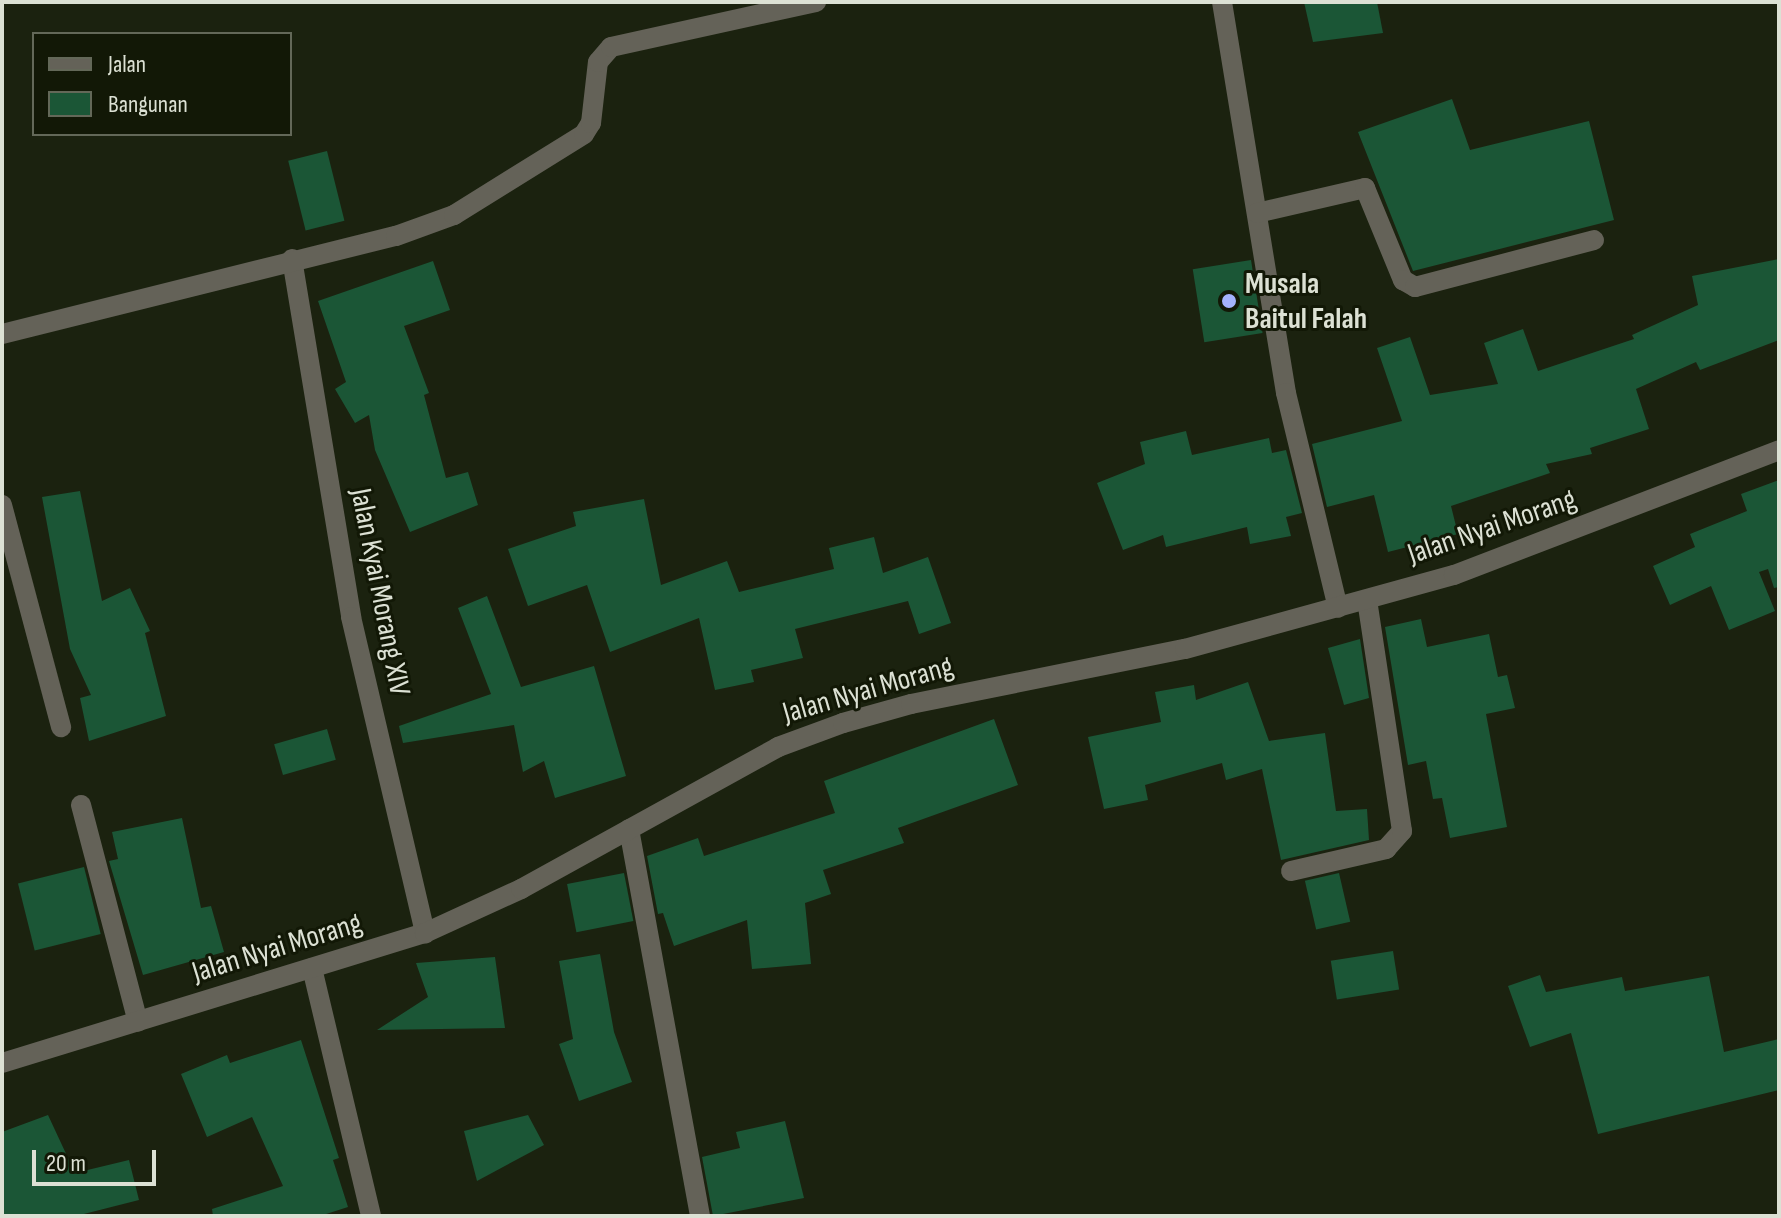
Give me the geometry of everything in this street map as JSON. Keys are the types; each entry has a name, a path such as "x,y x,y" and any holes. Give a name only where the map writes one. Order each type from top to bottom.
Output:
{"street":[{"path":"2,334 292,259 396,236 454,215 573,145 591,123 598,62 611,47 816,2"},
{"path":"1222,2 1286,393 1338,608"},
{"path":"1257,213 1365,188 1404,281 1415,287 1594,240"},
{"name":"Jalan Kyai Morang XIV","path":"292,259 351,617 425,933"},
{"name":"Jalan Nyai Morang","path":"2,1063 425,933 521,889 778,747 843,723 911,704 1185,649 1367,600 1533,548 1779,450"},
{"path":"2,505 7,544 61,727"},
{"path":"1291,871 1386,849 1402,831 1367,600"},
{"path":"81,805 138,1022"},
{"path":"629,829 700,1216"},
{"path":"312,968 371,1216"}],"building":[{"path":"1304,2 1377,2 1383,33 1313,42"},
{"path":"1452,99 1470,150 1589,121 1614,220 1413,271 1358,132"},
{"path":"327,151 344,221 306,231 288,161"},
{"path":"1779,259 1779,340 1700,370 1696,362 1636,389 1649,429 1590,448 1592,454 1546,464 1550,473 1451,506 1458,534 1388,552 1374,495 1327,507 1312,444 1402,421 1377,348 1410,337 1430,395 1498,384 1484,343 1523,329 1538,371 1634,339 1632,335 1698,305 1692,276"},
{"name":"Musala Baitul Falah","path":"1251,260 1263,333 1204,342 1193,269"},
{"path":"433,261 450,310 404,326 429,393 424,395 446,478 468,472 478,505 410,532 375,450 369,415 355,423 335,389 346,382 318,301"},
{"path":"1186,431 1192,455 1269,438 1272,453 1286,450 1302,513 1286,517 1291,536 1250,544 1247,527 1166,547 1163,535 1123,550 1097,483 1145,464 1140,442"},
{"path":"1779,480 1779,587 1774,588 1768,569 1759,572 1775,611 1729,630 1711,586 1670,605 1653,566 1695,547 1690,534 1747,511 1741,494"},
{"path":"80,491 102,601 130,588 150,631 145,633 166,716 89,741 80,698 91,695 70,649 42,497"},
{"path":"644,499 661,585 727,561 739,592 834,569 829,548 874,537 883,573 928,557 951,623 919,634 908,601 795,629 803,658 751,670 754,682 715,690 699,618 610,652 587,585 528,606 508,549 576,526 573,512"},
{"path":"487,596 521,687 594,666 626,776 555,798 544,761 523,772 514,725 403,743 399,726 491,694 458,608"},
{"path":"1421,619 1427,647 1489,634 1498,677 1507,675 1515,708 1486,714 1507,827 1450,838 1442,798 1433,799 1426,761 1408,765 1385,627"},
{"path":"1360,639 1369,698 1344,705 1328,648"},
{"path":"1248,682 1269,741 1325,733 1336,811 1367,809 1369,840 1281,860 1262,769 1226,780 1222,763 1145,785 1148,800 1104,809 1088,737 1161,722 1155,692 1194,685 1196,700"},
{"path":"994,719 1018,785 898,828 904,843 823,870 831,894 805,903 811,964 752,969 747,920 674,946 663,913 658,914 647,856 698,838 704,856 835,813 824,781"},
{"path":"327,729 336,760 283,775 274,744"},
{"path":"182,818 201,908 211,906 224,952 143,975 109,861 118,859 112,832"},
{"path":"84,867 101,934 35,950 18,883"},
{"path":"624,873 633,921 576,932 567,884"},
{"path":"1339,873 1350,922 1316,930 1305,881"},
{"path":"1393,951 1399,990 1337,999 1331,961"},
{"path":"600,954 614,1032 632,1082 579,1101 559,1044 573,1039 559,961"},
{"path":"495,957 505,1028 377,1030 428,997 416,963"},
{"path":"1540,975 1546,992 1622,977 1625,991 1709,976 1724,1052 1779,1039 1779,1090 1598,1134 1571,1033 1530,1047 1508,986"},
{"path":"301,1040 339,1158 333,1160 348,1207 320,1216 213,1216 212,1209 283,1186 252,1117 207,1137 181,1074 227,1055 230,1063"},
{"path":"48,1115 75,1173 129,1160 139,1200 76,1216 2,1216 2,1132"},
{"path":"528,1115 544,1145 477,1181 464,1131"},
{"path":"785,1121 804,1198 713,1216 702,1157 740,1148 736,1132"}],"place":[{"name":"Musala Baitul Falah","path":"1229,301"}]}
